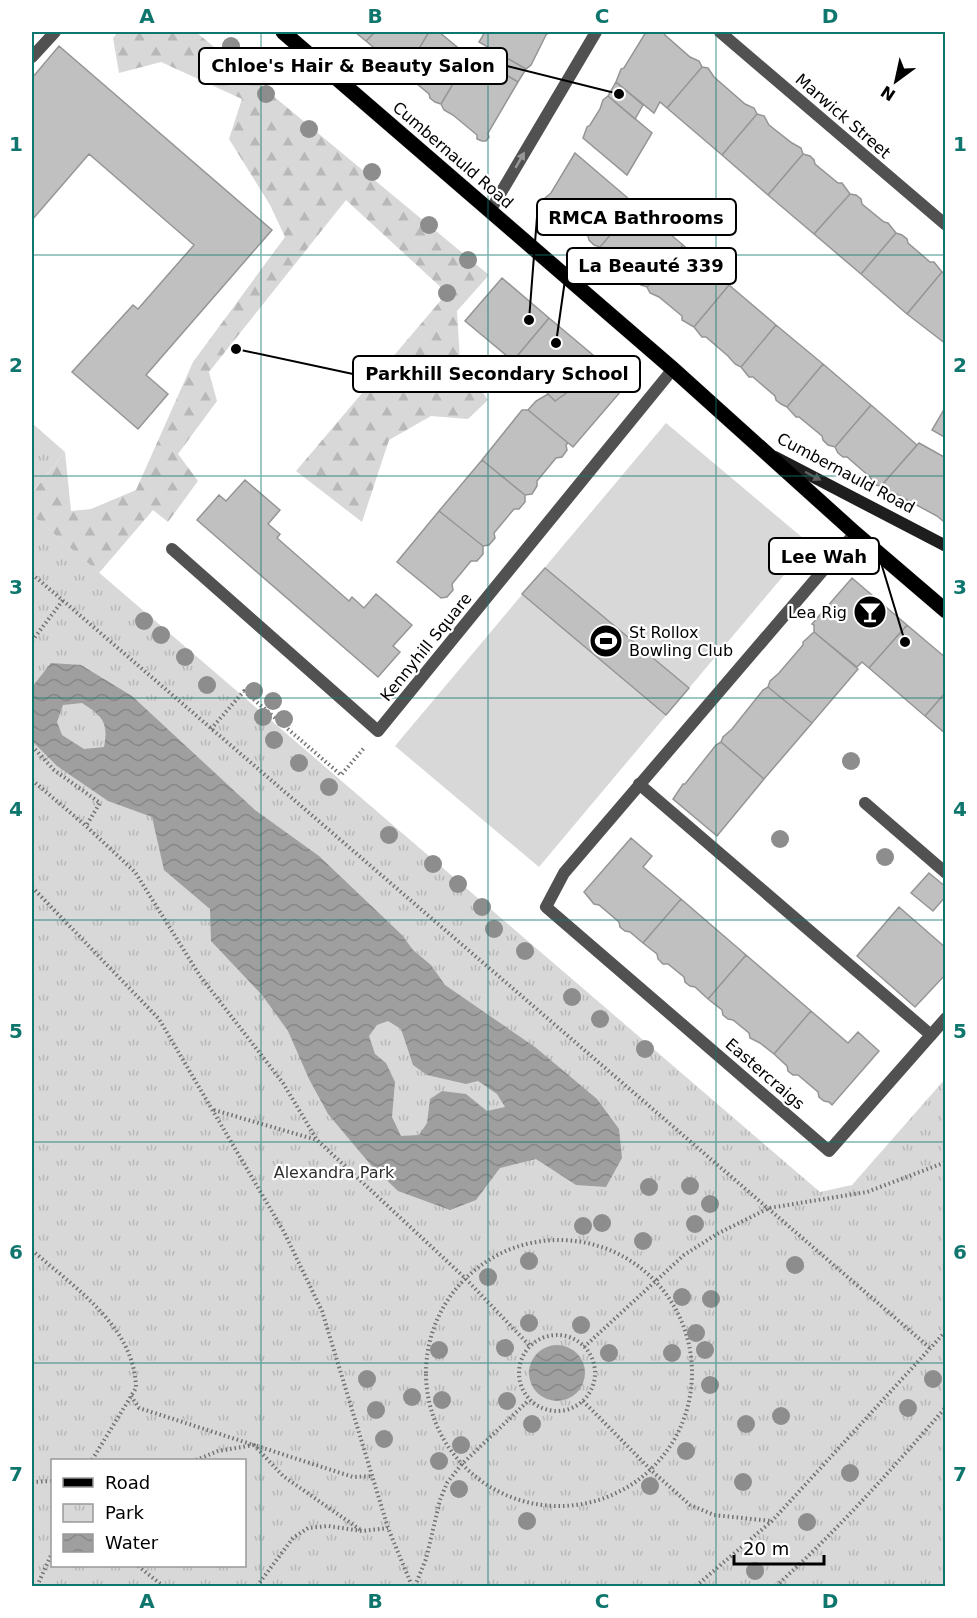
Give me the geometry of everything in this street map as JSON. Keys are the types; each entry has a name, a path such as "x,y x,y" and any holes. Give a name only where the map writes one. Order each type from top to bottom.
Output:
{"main road":[{"name":"Cumbernauld Road","path":"283,32 673,369 945,611"},
{"name":"Cumbernauld Road","path":"761,449 945,546"}],"street":[{"path":"32,57 55,32"},
{"path":"490,211 596,32"},
{"name":"Marwick Street","path":"720,32 945,225"},
{"name":"Kennyhill Square","path":"378,731 673,369"},
{"path":"855,533 639,784 931,1035"},
{"path":"172,549 378,731"},
{"name":"Eastercraigs","path":"639,784 564,873 546,907 829,1151 945,1018"},
{"path":"865,803 945,873"}],"path":[{"path":"32,574 930,1348"},
{"path":"32,641 63,600"},
{"path":"211,729 244,691 341,775 378,731"},
{"path":"32,746 54,770 100,803 86,826"},
{"path":"32,780 135,872 200,976 283,1083 317,1140 465,1278 530,1346"},
{"path":"32,887 159,1019 284,1232 322,1311 388,1528 413,1587"},
{"path":"213,1110 317,1140"},
{"path":"584,1347 654,1280 684,1255 717,1234 769,1208 867,1192 945,1162"},
{"path":"560,1240 601,1247 638,1266 654,1280 675,1308 683,1324 688,1341 692,1376 687,1410 681,1427 673,1443 651,1470 623,1491 607,1498 573,1506 556,1507 538,1506 504,1496 461,1465 448,1449 431,1412 426,1392 425,1371 429,1340 440,1311 465,1278 481,1264 518,1246 539,1241 560,1240"},
{"path":"32,1250 107,1317 131,1357 136,1375 136,1388 93,1459"},
{"path":"696,1587 772,1521 945,1330"},
{"path":"557,1335 572,1338 584,1347 592,1359 595,1374 592,1388 583,1401 570,1409 556,1411 542,1408 530,1400 521,1387 519,1372 522,1358 530,1346 543,1338 557,1335"},
{"path":"131,1396 140,1408 353,1477 373,1476"},
{"path":"413,1587 426,1559 447,1483 461,1465 530,1400"},
{"path":"583,1401 651,1470 690,1505 714,1515 772,1521"},
{"path":"776,1587 816,1549 903,1456 945,1407"},
{"path":"200,1459 218,1451 254,1445"},
{"path":"254,1445 283,1476 362,1531"},
{"path":"32,1482 51,1481"},
{"path":"257,1587 293,1538 308,1528 328,1526 362,1531 388,1528"},
{"path":"37,1587 51,1555"},
{"path":"139,1567 163,1587"}],"green space":[{"path":"118,32 196,32 489,275 457,311 460,361 488,400 468,419 431,416 389,440 362,522 296,471 447,293 346,200 209,372 217,401 178,454 198,481 168,522 153,510 99,573 32,515 32,493 65,452 71,511 91,509 136,490 193,362 285,237 270,205 229,139 242,99 161,62 119,73 113,38"},
{"path":"32,423 65,452 32,493"},
{"name":"St Rollox Bowling Club","path":"666,423 810,544 539,867 395,746"},
{"name":"Alexandra Park","path":"32,515 820,1192 852,1185 945,1079 945,1586 32,1586"}],"water":[{"path":"51,663 81,665 132,696 255,810 319,856 402,935 413,950 431,965 445,985 535,1047 597,1099 619,1129 622,1158 606,1187 576,1185 536,1159 500,1168 476,1200 450,1210 398,1191 370,1164 328,1114 309,1079 288,1031 262,995 211,941 210,909 164,870 152,817 108,801 57,766 32,741 32,687","holes":["82,703 102,720 105,726 104,747 84,749 62,735 57,722 63,705","388,1021 401,1029 413,1065 427,1075 466,1084 478,1081 497,1094 505,1107 487,1111 466,1094 442,1091 430,1099 427,1123 419,1135 401,1136 392,1117 395,1082 386,1063 375,1054 369,1036 377,1025"]},
{"path":"557,1345 568,1347 577,1353 583,1362 585,1373 583,1384 577,1393 568,1399 557,1401 546,1399 537,1393 531,1384 529,1373 531,1362 537,1353 546,1347"}],"building":[{"path":"355,32 375,32 366,41"},
{"path":"375,32 429,32 404,73 366,41"},
{"path":"429,32 439,32 469,57 441,104 430,98 429,94 417,84 412,84 404,73"},
{"path":"485,32 550,32 546,35 531,65 526,69 479,42"},
{"path":"646,32 664,32 690,57 699,61 702,67 667,108 660,102 654,113 616,82 621,69 624,68"},
{"path":"59,46 272,230 146,375 168,394 138,429 72,372 133,305 138,309 194,245 89,154 32,220 32,78"},
{"path":"498,53 526,69 518,82 495,68 498,61 494,59"},
{"path":"469,57 479,59 518,82 488,133 489,137 486,141 477,139 477,135 444,110 441,104"},
{"path":"702,67 708,68 714,77 745,104 754,108 757,114 722,155 667,108"},
{"path":"616,82 643,105 635,119 608,96"},
{"path":"608,96 652,133 627,175 583,138 603,100"},
{"path":"757,114 764,116 769,125 801,148 803,154 768,195 722,155"},
{"path":"575,153 636,205 600,247 594,245 588,236 554,207 551,208 545,198 551,193"},
{"path":"803,154 810,156 815,164 838,183 842,183 850,194 814,234 768,195"},
{"path":"850,194 861,199 862,204 888,223 896,233 861,274 814,234"},
{"path":"636,205 683,245 647,287 635,280 635,276 612,257 608,257 600,247"},
{"path":"896,233 907,239 908,243 930,262 934,262 942,272 907,314 861,274"},
{"path":"683,245 729,285 694,327 682,320 682,316 659,297 650,293 647,287"},
{"path":"942,272 946,274 946,344 907,314"},
{"path":"502,278 549,318 513,361 465,321"},
{"path":"729,285 776,325 741,367 706,337 702,337 694,327"},
{"path":"549,318 599,360 575,387 555,401 543,387 513,361"},
{"path":"776,325 823,364 787,407 776,400 775,396 753,377 749,377 741,367"},
{"path":"599,360 627,384 573,447 528,410 536,401 548,394 555,401 575,387"},
{"path":"823,364 871,405 835,447 828,445 822,436 796,417 787,407"},
{"path":"871,405 917,445 881,486 875,485 870,477 847,457 838,453 835,447"},
{"path":"946,406 946,438 932,430"},
{"path":"522,410 528,410 568,443 567,450 562,457 556,458 537,481 532,494 525,495 482,460"},
{"path":"919,443 946,458 946,520 943,521 896,494 892,495 881,486"},
{"path":"482,460 525,495 525,502 519,509 514,509 494,533 495,538 489,545 483,546 439,511"},
{"path":"245,480 280,510 268,524 280,534 277,538 349,601 352,597 364,608 376,594 412,625 393,646 400,652 378,677 197,520 219,495 226,501"},
{"path":"439,511 483,546 483,554 477,561 471,561 452,584 453,590 447,597 441,598 397,562"},
{"path":"545,568 689,688 666,715 522,594"},
{"path":"852,578 907,625 869,668 862,662 857,667 814,632 812,624"},
{"path":"907,625 946,658 946,692 925,716 869,668"},
{"path":"814,632 858,669 812,723 768,687 770,681"},
{"path":"768,687 812,723 764,779 721,742 763,690"},
{"path":"946,692 946,734 925,716"},
{"path":"721,742 764,779 717,836 673,799 683,784"},
{"path":"631,838 652,856 643,867 681,899 643,943 620,927 619,922 599,905 594,904 584,892"},
{"path":"929,873 946,887 946,896 933,911 911,893"},
{"path":"681,899 746,955 708,999 695,987 685,982 684,977 668,964 663,964 657,954 643,943"},
{"path":"899,907 946,948 946,974 915,1007 857,956"},
{"path":"746,955 811,1011 774,1054 750,1038 749,1033 723,1015 722,1010 708,999"},
{"path":"811,1011 848,1043 858,1032 879,1051 832,1105 819,1097 818,1092 798,1075 793,1075 788,1071 787,1066 774,1054"}],"place":[{"name":"Chloe's Hair & Beauty Salon","path":"619,94"},
{"name":"RMCA Bathrooms","path":"529,320"},
{"name":"La Beauté 339","path":"556,343"},
{"name":"Parkhill Secondary School","path":"236,349"},
{"name":"Lea Rig","path":"870,612"},
{"name":"St Rollox Bowling Club","path":"606,641"},
{"name":"Lee Wah","path":"905,642"}]}
